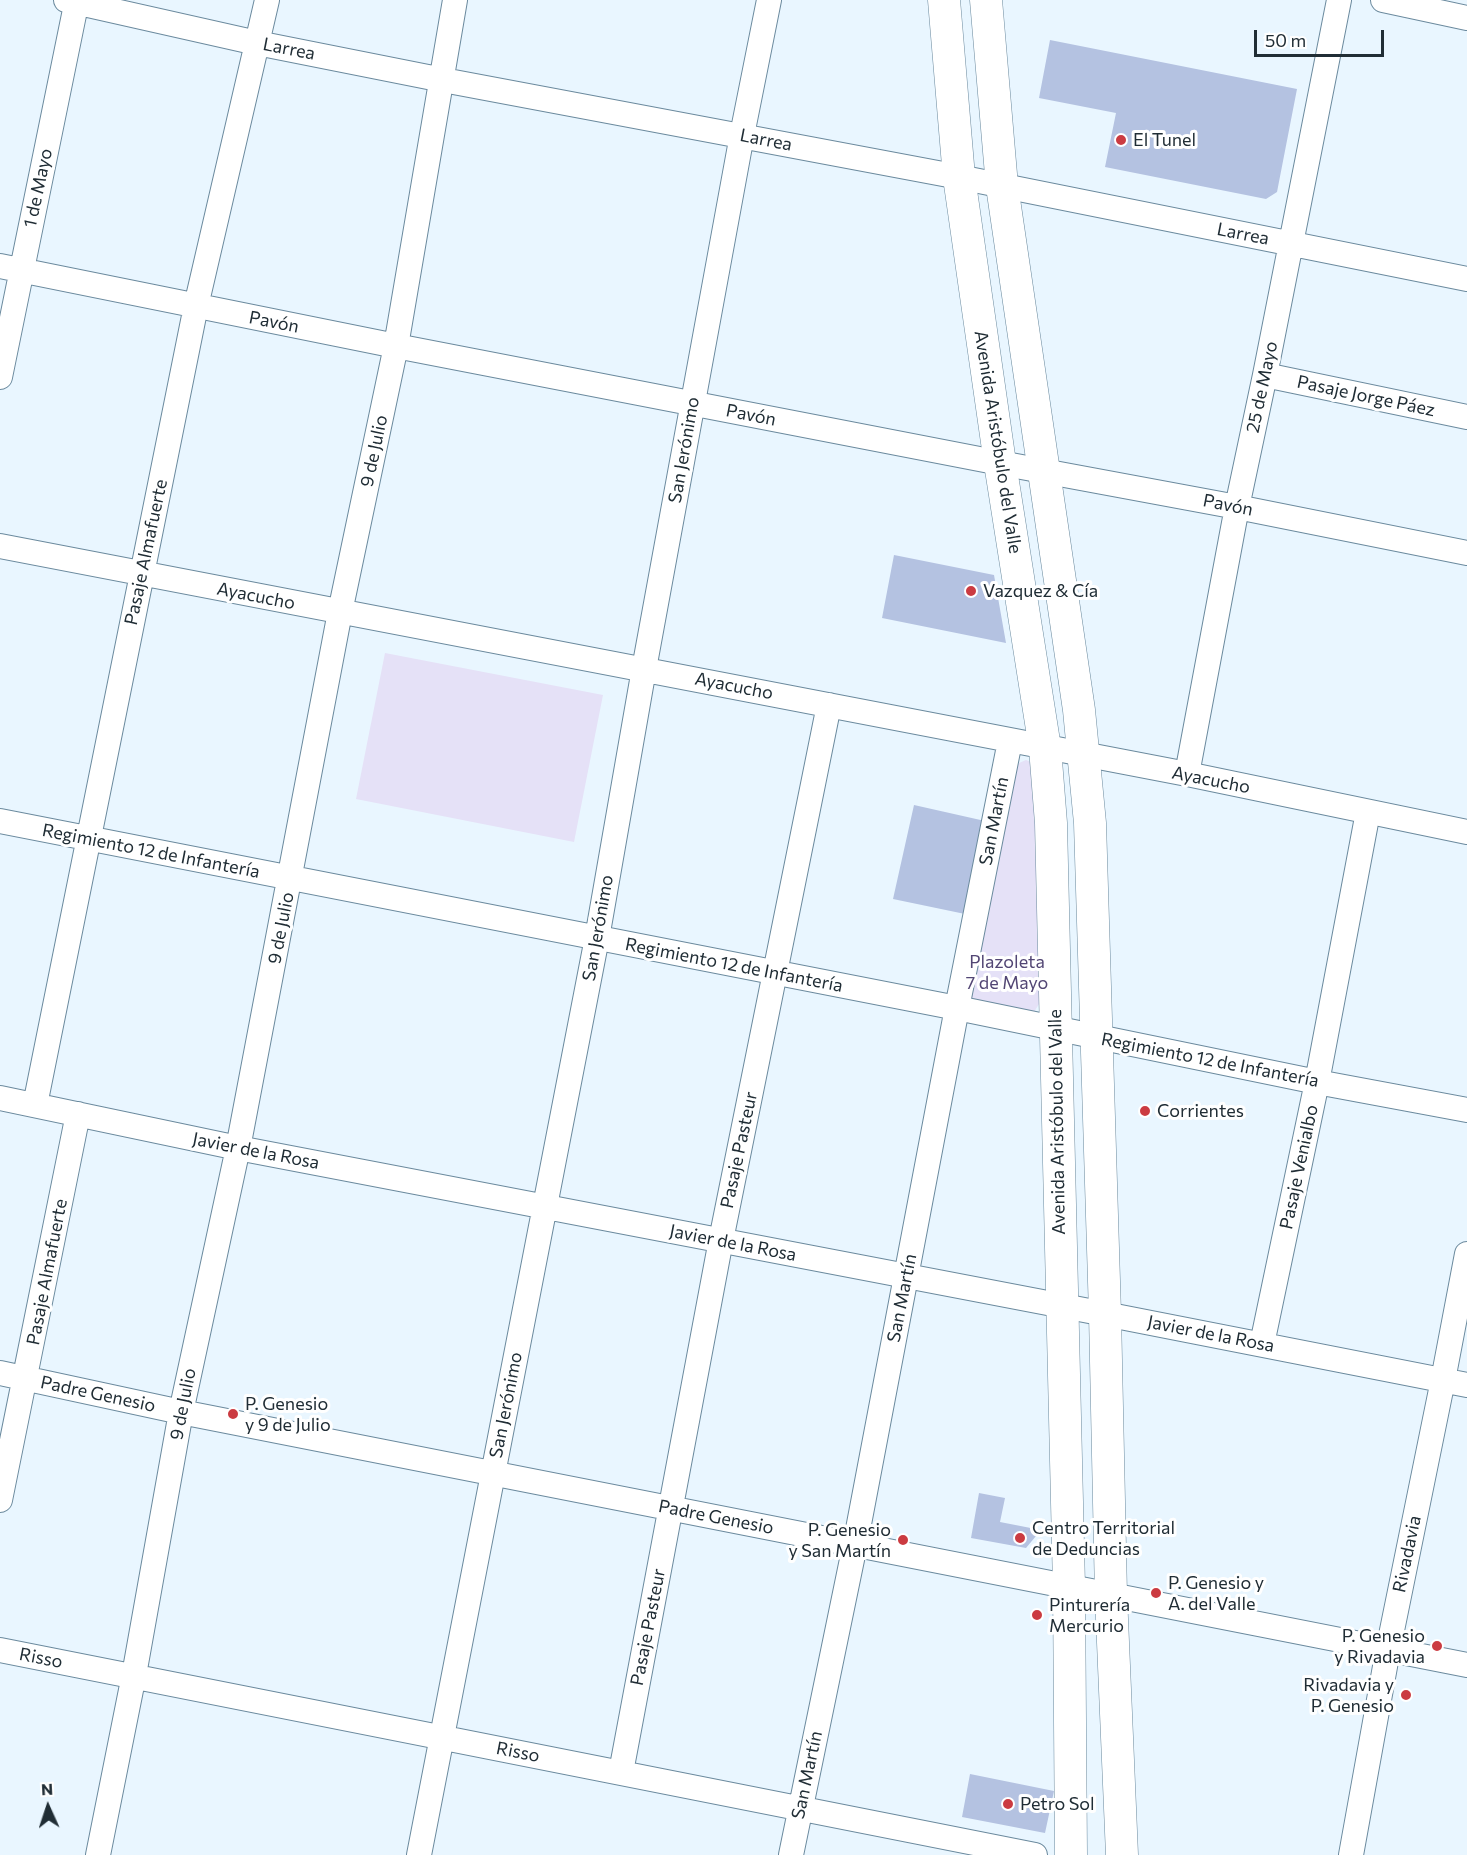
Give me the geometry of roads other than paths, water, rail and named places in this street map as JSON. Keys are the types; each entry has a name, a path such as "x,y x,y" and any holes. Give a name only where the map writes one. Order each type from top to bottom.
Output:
{"main road":[{"name":"Avenida Aristóbulo del Valle","path":"944,0 958,177 1045,748 1051,823 1068,1587 1071,1855"},
{"path":"986,0 1002,186 1079,710 1090,823 1105,1314 1110,1595 1122,1855"}],"street":[{"name":"Pasaje Almafuerte","path":"35,1105 196,306 267,0"},
{"name":"9 de Julio","path":"98,1855 134,1676 181,1412 238,1148 340,612 396,346 455,0"},
{"name":"San Jerónimo","path":"419,1855 597,938 644,669 769,0"},
{"name":"25 de Mayo","path":"1187,774 1237,507 1339,0"},
{"path":"1383,0 1467,18"},
{"name":"Larrea","path":"73,1 443,80 742,135 1467,279"},
{"name":"1 de Mayo","path":"0,377 10,269 73,1"},
{"name":"Pavón","path":"10,269 1467,553"},
{"name":"Pasaje Jorge Páez","path":"1265,375 1467,417"},
{"name":"Ayacucho","path":"0,546 1187,774 1467,832"},
{"name":"Pasaje Pasteur","path":"621,1772 721,1240 829,705"},
{"name":"San Martín","path":"791,1855 855,1545 1010,741"},
{"name":"Pasaje Venialbo","path":"1262,1344 1317,1082 1368,812"},
{"name":"Regimiento 12 de Infantería","path":"0,821 1467,1110"},
{"name":"Javier de la Rosa","path":"0,1098 238,1148 1467,1385"},
{"name":"Pasaje Almafuerte","path":"0,1500 78,1114"},
{"name":"Rivadavia","path":"1352,1855 1388,1650 1467,1254"},
{"name":"Padre Genesio","path":"0,1373 181,1412 1467,1665"},
{"name":"Risso","path":"0,1650 1035,1855"}],"place":[{"name":"El Tunel","path":"1121,140"},
{"name":"Vazquez & Cía","path":"971,591"},
{"name":"Corrientes","path":"1145,1111"},
{"name":"P. Genesio y 9 de Julio","path":"233,1414"},
{"name":"Centro Territorial de Deduncias","path":"1020,1538"},
{"name":"P. Genesio y San Martín","path":"903,1540"},
{"name":"P. Genesio y A. del Valle","path":"1156,1593"},
{"name":"Pinturería Mercurio","path":"1037,1615"},
{"name":"P. Genesio y Rivadavia","path":"1437,1646"},
{"name":"Rivadavia y P. Genesio","path":"1406,1695"},
{"name":"Petro Sol","path":"1008,1804"}],"park label":[{"name":"Plazoleta 7 de Mayo","path":"1007,972"}]}
